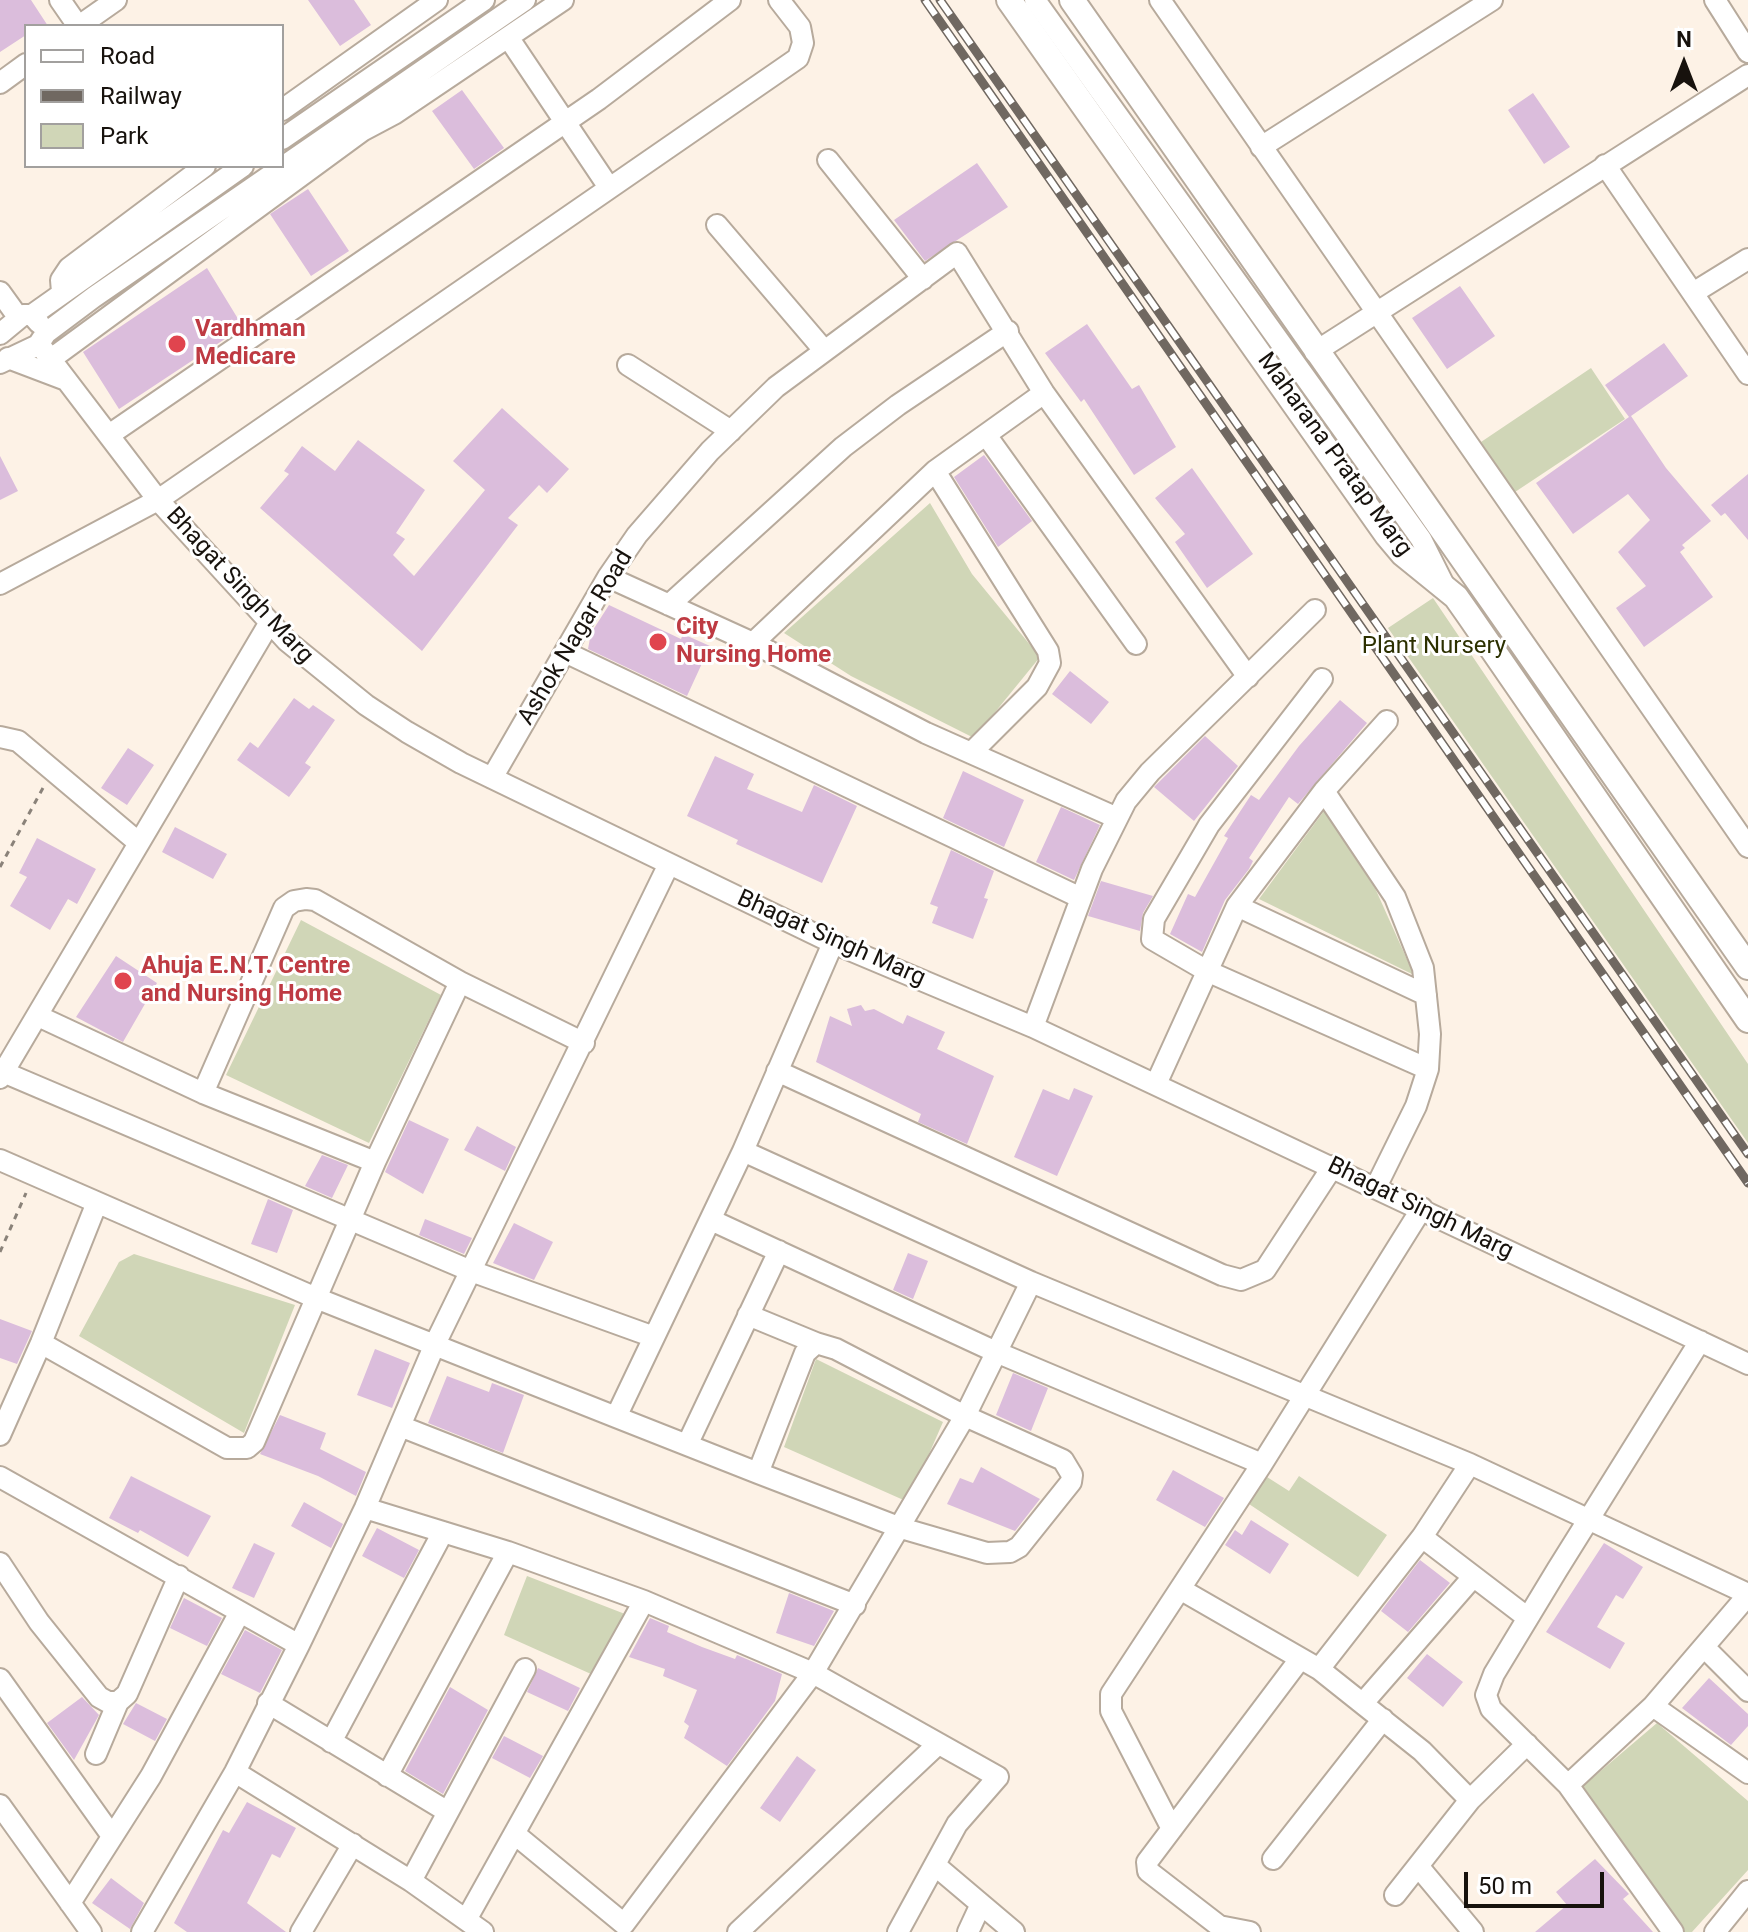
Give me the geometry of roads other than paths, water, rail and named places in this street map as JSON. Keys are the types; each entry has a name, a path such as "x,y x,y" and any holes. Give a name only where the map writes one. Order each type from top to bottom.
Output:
{"main road":[{"name":"Maharana Pratap Marg","path":"1009,0 1387,535 1403,554 1445,587 1468,614 1748,1020"},
{"name":"Maharana Pratap Marg","path":"1072,0 1315,352 1748,967"},
{"path":"1663,897 1686,880"}],"street":[{"path":"60,0 77,24"},
{"path":"81,24 116,0"},
{"path":"284,109 437,0"},
{"path":"284,138 484,0"},
{"path":"284,166 525,0"},
{"path":"4,361 45,345 563,0"},
{"path":"109,435 567,121 730,0"},
{"path":"0,584 158,500 608,186 798,58 803,43 800,27 779,0"},
{"path":"1035,0 1421,539 1445,587"},
{"path":"1160,0 1748,847"},
{"path":"1261,147 1492,0"},
{"path":"1715,0 1748,52"},
{"path":"508,37 608,186"},
{"path":"0,83 24,65"},
{"path":"1315,352 1748,75"},
{"path":"828,160 923,279"},
{"path":"1605,165 1748,374"},
{"path":"62,292 61,280 69,268 202,168"},
{"path":"0,334 240,168"},
{"path":"45,345 94,297 281,168"},
{"path":"717,225 823,349"},
{"name":"Ashok Nagar Road","path":"492,778 567,653 608,577 637,535 731,431 776,387 823,349 957,253 1008,331"},
{"path":"1693,293 1748,259"},
{"name":"Bhagat Singh Marg","path":"0,292 25,316 66,380 158,500 270,622 315,667 407,732 492,778 833,943 1033,1027 1422,1208 1547,1272 1748,1364"},
{"path":"669,605 843,447 898,405 1008,331 1044,393 1248,677"},
{"path":"4,361 66,380"},
{"path":"628,365 731,431"},
{"path":"753,643 935,471 1044,393"},
{"path":"986,435 1136,644"},
{"path":"935,471 1048,651 1050,663 1037,687 971,753"},
{"path":"608,577 753,643 971,753 1117,818"},
{"path":"1033,1027 1081,898 1117,818 1150,772 1315,610"},
{"path":"270,622 2,1075 471,1271 654,1337"},
{"path":"567,653 1081,898"},
{"path":"1322,679 1209,825 1154,919 1152,939 1207,971 1428,1069"},
{"path":"1156,1084 1237,906 1324,791 1387,721"},
{"path":"0,737 18,741 139,843"},
{"path":"1324,791 1395,897 1417,945 1426,995 1428,1069 1416,1106 1376,1187"},
{"path":"142,1932 235,1772 299,1645 365,1508 435,1344 669,864"},
{"path":"203,1093 284,908 294,901 315,900 460,982 584,1043"},
{"path":"1237,906 1426,995"},
{"path":"616,1417 743,1151 833,943"},
{"path":"41,1343 227,1448 247,1448 254,1442 375,1162 460,982"},
{"path":"38,1016 203,1093 375,1162"},
{"path":"777,1071 1222,1275 1241,1280 1265,1270 1333,1166"},
{"path":"743,1151 1031,1282 1470,1464 1748,1594 1653,1706 1568,1785"},
{"path":"0,1160 96,1205 316,1298 901,1528 987,1553 1010,1552 1019,1547 1071,1482 1069,1466 1063,1460 965,1416 836,1349 748,1315"},
{"path":"0,1435 96,1205"},
{"path":"1172,1829 1111,1711 1111,1694 1262,1464 1422,1208"},
{"path":"711,1220 996,1352 1262,1464"},
{"path":"687,1445 779,1251"},
{"path":"516,1835 624,1924 813,1673 965,1416 1031,1282"},
{"path":"1673,1932 1568,1785 1491,1709 1486,1695 1494,1674 1700,1341"},
{"path":"758,1473 805,1353 816,1343"},
{"path":"400,1426 855,1605"},
{"path":"1319,1669 1422,1537 1470,1464"},
{"path":"0,1477 299,1645"},
{"path":"365,1508 508,1552 644,1601 813,1673 998,1777 957,1824 898,1932"},
{"path":"331,1742 443,1532"},
{"path":"1422,1537 1528,1618"},
{"path":"387,1776 508,1552"},
{"path":"0,1563 39,1622 99,1697 118,1702"},
{"path":"96,1754 118,1702 127,1694 179,1576"},
{"path":"1363,1703 1473,1577"},
{"path":"1180,1589 1319,1669 1422,1751 1470,1800"},
{"path":"235,1772 411,1881 474,1926 516,1835 644,1601"},
{"path":"70,1903 151,1776 240,1612"},
{"path":"1705,1648 1748,1691"},
{"path":"1250,1932 1215,1927 1148,1871 1147,1862 1300,1659"},
{"path":"411,1881 525,1669"},
{"path":"0,1679 112,1836"},
{"path":"268,1703 448,1812"},
{"path":"1653,1706 1748,1773"},
{"path":"1273,1859 1383,1719"},
{"path":"1395,1895 1470,1800 1527,1744"},
{"path":"738,1932 937,1745"},
{"path":"0,1805 91,1932"},
{"path":"301,1932 353,1844"},
{"path":"936,1866 1014,1932"},
{"path":"1418,1866 1473,1932"},
{"path":"1715,1932 1748,1891"},
{"path":"968,1932 981,1904"}],"railway":[{"path":"925,0 1748,1183"},
{"path":"940,0 1748,1154"}],"place":[{"name":"Vardhman Medicare","path":"177,344"},
{"name":"City Nursing Home","path":"658,642"},
{"name":"Ahuja E.N.T. Centre and Nursing Home","path":"123,981"}],"park label":[{"name":"Plant Nursery","path":"1434,647"}]}
